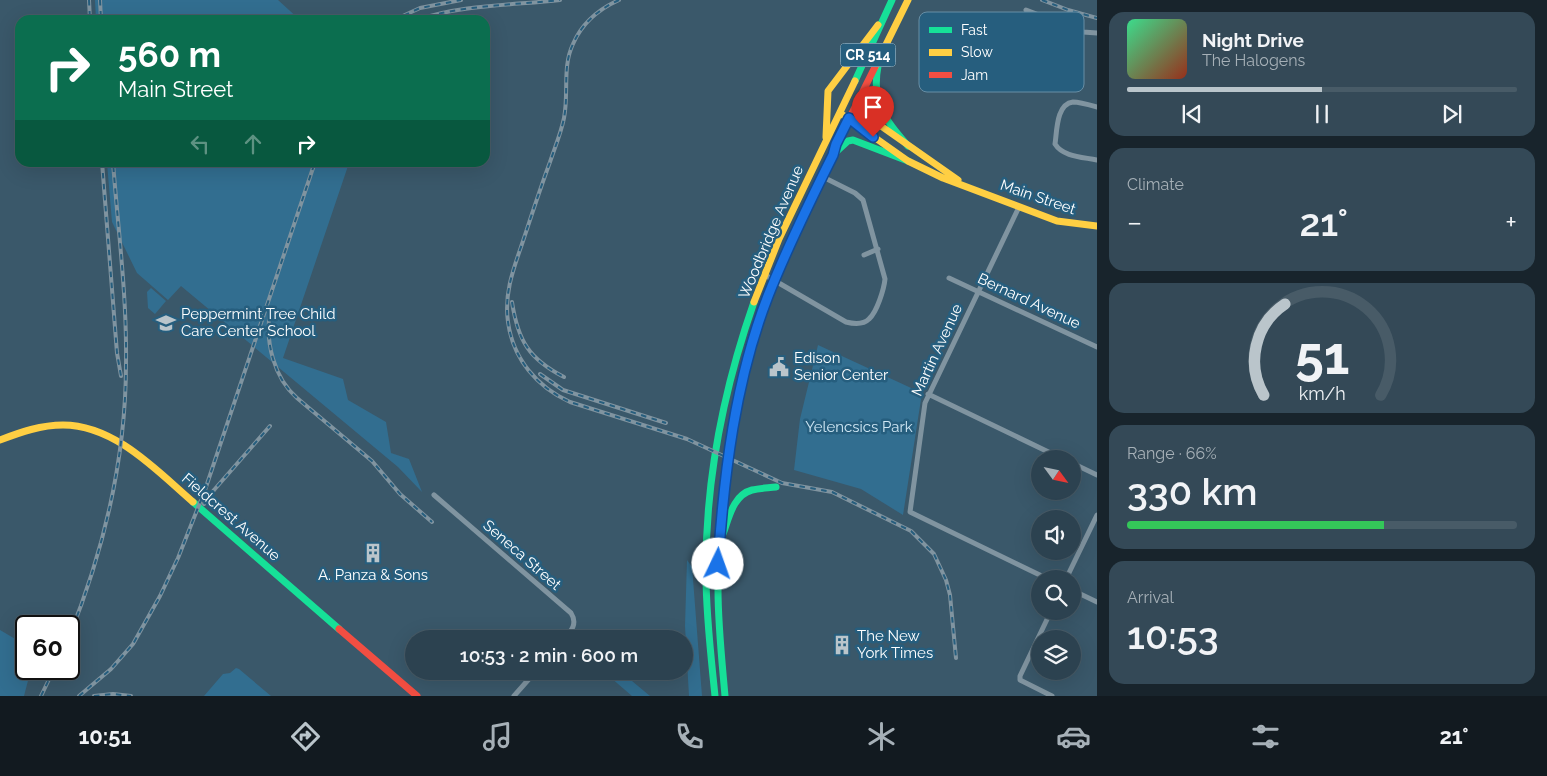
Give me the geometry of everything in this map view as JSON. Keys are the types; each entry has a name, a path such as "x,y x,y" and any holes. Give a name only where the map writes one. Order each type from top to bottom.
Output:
{"main road":[{"name":"Woodbridge Avenue","path":"715,696 707,606 706,557 710,503 721,430 732,375 754,302 779,240 892,0"},
{"name":"Woodbridge Avenue","path":"725,696 719,627 718,576 720,540 729,449 751,349 768,297 798,228 833,155 836,144 908,0"},
{"path":"825,144 828,119 826,102 828,91 888,10"},
{"path":"881,57 875,84 878,103 889,123 908,146"},
{"name":"Main Street","path":"826,102 908,161 943,178 1057,221 1097,226"},
{"name":"Main Street","path":"849,118 862,116 871,119 971,188"},
{"path":"833,155 842,145 853,140 908,161"},
{"name":"Fieldcrest Avenue","path":"0,440 33,428 58,425 80,426 120,442 154,469 417,696"},
{"path":"720,540 732,506 741,496 751,490 776,487"}],"street":[{"path":"1026,10 1031,12"},
{"path":"1084,32 1097,33"},
{"path":"1097,106 1074,102 1064,108 1060,114 1055,144 1066,154 1097,160"},
{"path":"765,275 846,322 855,324 864,322 873,313 884,288 884,271 863,200 855,193 823,177"},
{"name":"Martin Avenue","path":"1018,207 928,394 925,403 910,512 1031,571"},
{"path":"864,255 878,249"},
{"name":"Bernard Avenue","path":"950,278 1097,347"},
{"path":"928,394 1044,450"},
{"path":"1081,467 1097,475"},
{"name":"Seneca Street","path":"434,495 571,614 574,619 574,626 571,630"},
{"path":"1070,570 1097,515"},
{"path":"1081,594 1097,602"},
{"path":"1047,620 1020,676 1020,680 1052,696"},
{"path":"514,696 528,680"}],"green space":[{"path":"95,0 278,0 294,15 96,15"},
{"path":"107,167 348,167 283,358 343,379 348,400 386,422 391,453 409,459 422,492 398,467 181,286 168,300 137,273 112,222"},
{"path":"151,288 166,301 155,314 148,308 147,292"},
{"name":"Yelencsics Park","path":"818,345 922,393 903,515 861,489 794,470 800,419"},
{"path":"687,560 692,567 702,696 689,696 688,680 693,680 693,630 685,630"},
{"path":"0,630 15,639 15,680 28,680 24,696 0,696"},
{"path":"236,668 271,696 204,696 223,674 230,673"},
{"path":"613,680 631,680 650,696 632,696"}],"railway":[{"path":"89,0 90,15"},
{"path":"100,0 101,15"},
{"path":"405,15 420,8 461,0"},
{"path":"434,15 469,8 560,0"},
{"path":"619,0 598,12 586,23 577,36 570,53 563,124 515,263 508,292 508,322 515,348 521,360 537,380 558,396 570,402 687,439 782,483 832,492 911,531 934,554 946,580 950,595 956,658"},
{"path":"1042,0 1075,12"},
{"path":"1084,14 1097,18"},
{"path":"102,167 117,353 121,376"},
{"path":"77,615 93,571 111,503 122,433 125,398 126,338 124,288 113,167"},
{"path":"79,696 111,669 133,644 160,596 178,558 205,490 313,167"},
{"path":"512,302 518,328 527,347 542,363 564,377"},
{"path":"270,312 270,347 277,370 289,390 372,461 400,494 432,522"},
{"path":"540,374 563,390 666,423"},
{"path":"204,504 270,426"},
{"path":"41,696 49,680"},
{"path":"94,696 113,694 131,696"}],"traffic: fast":[{"path":"855,81 892,0"},
{"path":"878,66 876,79 878,100 887,119 908,146"},
{"path":"836,152 848,141 853,140 908,161"},
{"path":"715,696 706,590 709,506 718,436 725,402 754,302"},
{"path":"725,696 718,602 718,559 722,499 736,410 750,351"},
{"path":"723,534 730,514 740,497 752,490 776,487"},
{"path":"193,502 339,629"}],"traffic: slow":[{"path":"875,67 908,0"},
{"path":"826,137 828,91 878,25"},
{"path":"754,302 779,239 855,81"},
{"path":"840,113 908,161 943,178 1057,221 1097,226"},
{"path":"849,118 862,116 871,119 958,180"},
{"path":"0,440 47,426 82,427 117,441 134,452 193,502"}],"traffic: jam":[{"path":"750,351 766,301 786,251 875,67"},
{"path":"339,629 417,696"}],"place":[{"name":"Peppermint Tree Child Care Center School","path":"166,323"},
{"name":"Edison Senior Center","path":"779,367"},
{"name":"A. Panza & Sons","path":"373,553"},
{"name":"The New York Times","path":"842,645"}],"route":[{"path":"718,564 729,449 737,406 751,349 768,297 790,244 849,118 873,137"}]}
